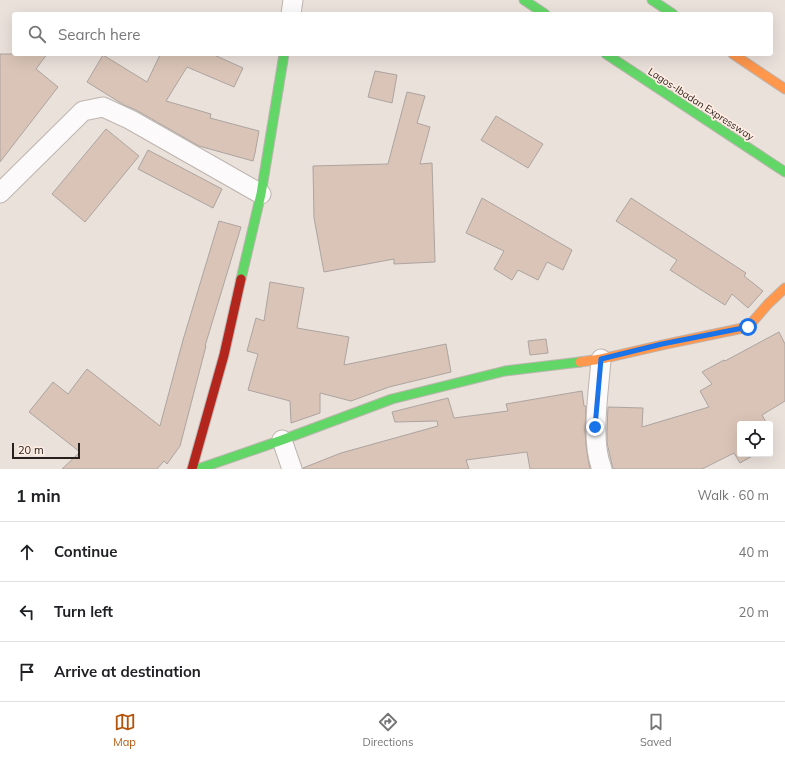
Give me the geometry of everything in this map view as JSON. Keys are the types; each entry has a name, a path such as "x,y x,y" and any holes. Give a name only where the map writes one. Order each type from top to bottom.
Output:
{"main road":[{"path":"524,0 542,12"},
{"path":"652,0 670,12"},
{"path":"192,469 224,355 261,194 284,56"},
{"name":"Lagos-Ibadan Expressway","path":"609,56 785,172"},
{"path":"735,56 785,89"},
{"path":"198,469 282,440 392,399 505,371 601,359 662,344 748,327 768,304 785,288"}],"street":[{"path":"291,12 293,0"},
{"path":"0,193 83,111 103,107 131,120 261,194"},
{"path":"601,359 595,427 598,460 602,469"},
{"path":"282,440 292,469"}],"building":[{"path":"0,54 12,54 12,56 46,56 36,69 58,87 0,162"},
{"path":"102,56 105,56 147,82 160,56 216,56 243,68 234,87 187,67 166,101 211,114 210,118 259,131 253,161 199,146 136,110 124,105 87,82"},
{"path":"375,71 397,75 392,103 368,97"},
{"path":"407,92 425,96 417,123 430,127 420,164 432,163 435,262 394,264 394,259 324,272 314,218 313,166 388,164"},
{"path":"496,116 543,144 528,168 481,140"},
{"path":"106,129 139,156 85,222 52,194"},
{"path":"148,150 222,189 213,208 138,169"},
{"path":"482,198 572,250 563,270 547,262 538,280 518,270 512,280 494,269 504,251 466,233"},
{"path":"631,198 746,273 744,276 763,291 748,308 732,294 725,305 670,270 677,260 616,221"},
{"path":"219,221 241,227 205,346 180,446 167,464 164,461 157,469 62,469 80,452 29,412 53,382 68,394 87,369 160,426 183,340"},
{"path":"270,282 304,288 297,328 349,337 344,365 446,344 451,372 389,387 351,401 320,393 320,413 291,423 290,401 248,390 258,354 247,351 256,318 264,321"},
{"path":"779,332 785,344 785,401 762,415 765,421 737,421 737,457 751,457 740,463 734,453 702,469 613,469 607,443 608,407 643,408 642,427 709,407 700,391 712,384 702,372 724,360 725,361"},
{"path":"546,339 548,353 530,355 528,341"},
{"path":"582,391 584,406 586,406 585,430 590,469 530,469 527,452 466,460 469,469 303,469 341,453 438,426 437,421 395,422 392,412 448,398 454,418 508,411 506,404"}],"traffic: fast":[{"path":"524,0 542,12"},
{"path":"652,0 670,12"},
{"path":"241,279 261,194 284,56"},
{"path":"609,56 785,172"},
{"path":"198,469 282,440 392,399 505,371 580,362"}],"traffic: slow":[{"path":"736,56 785,89"},
{"path":"580,362 601,359 748,327 768,304 785,288"}],"traffic: jam":[{"path":"192,469 224,355 241,279"}],"route":[{"path":"595,427 601,359 662,344 748,327"}]}
